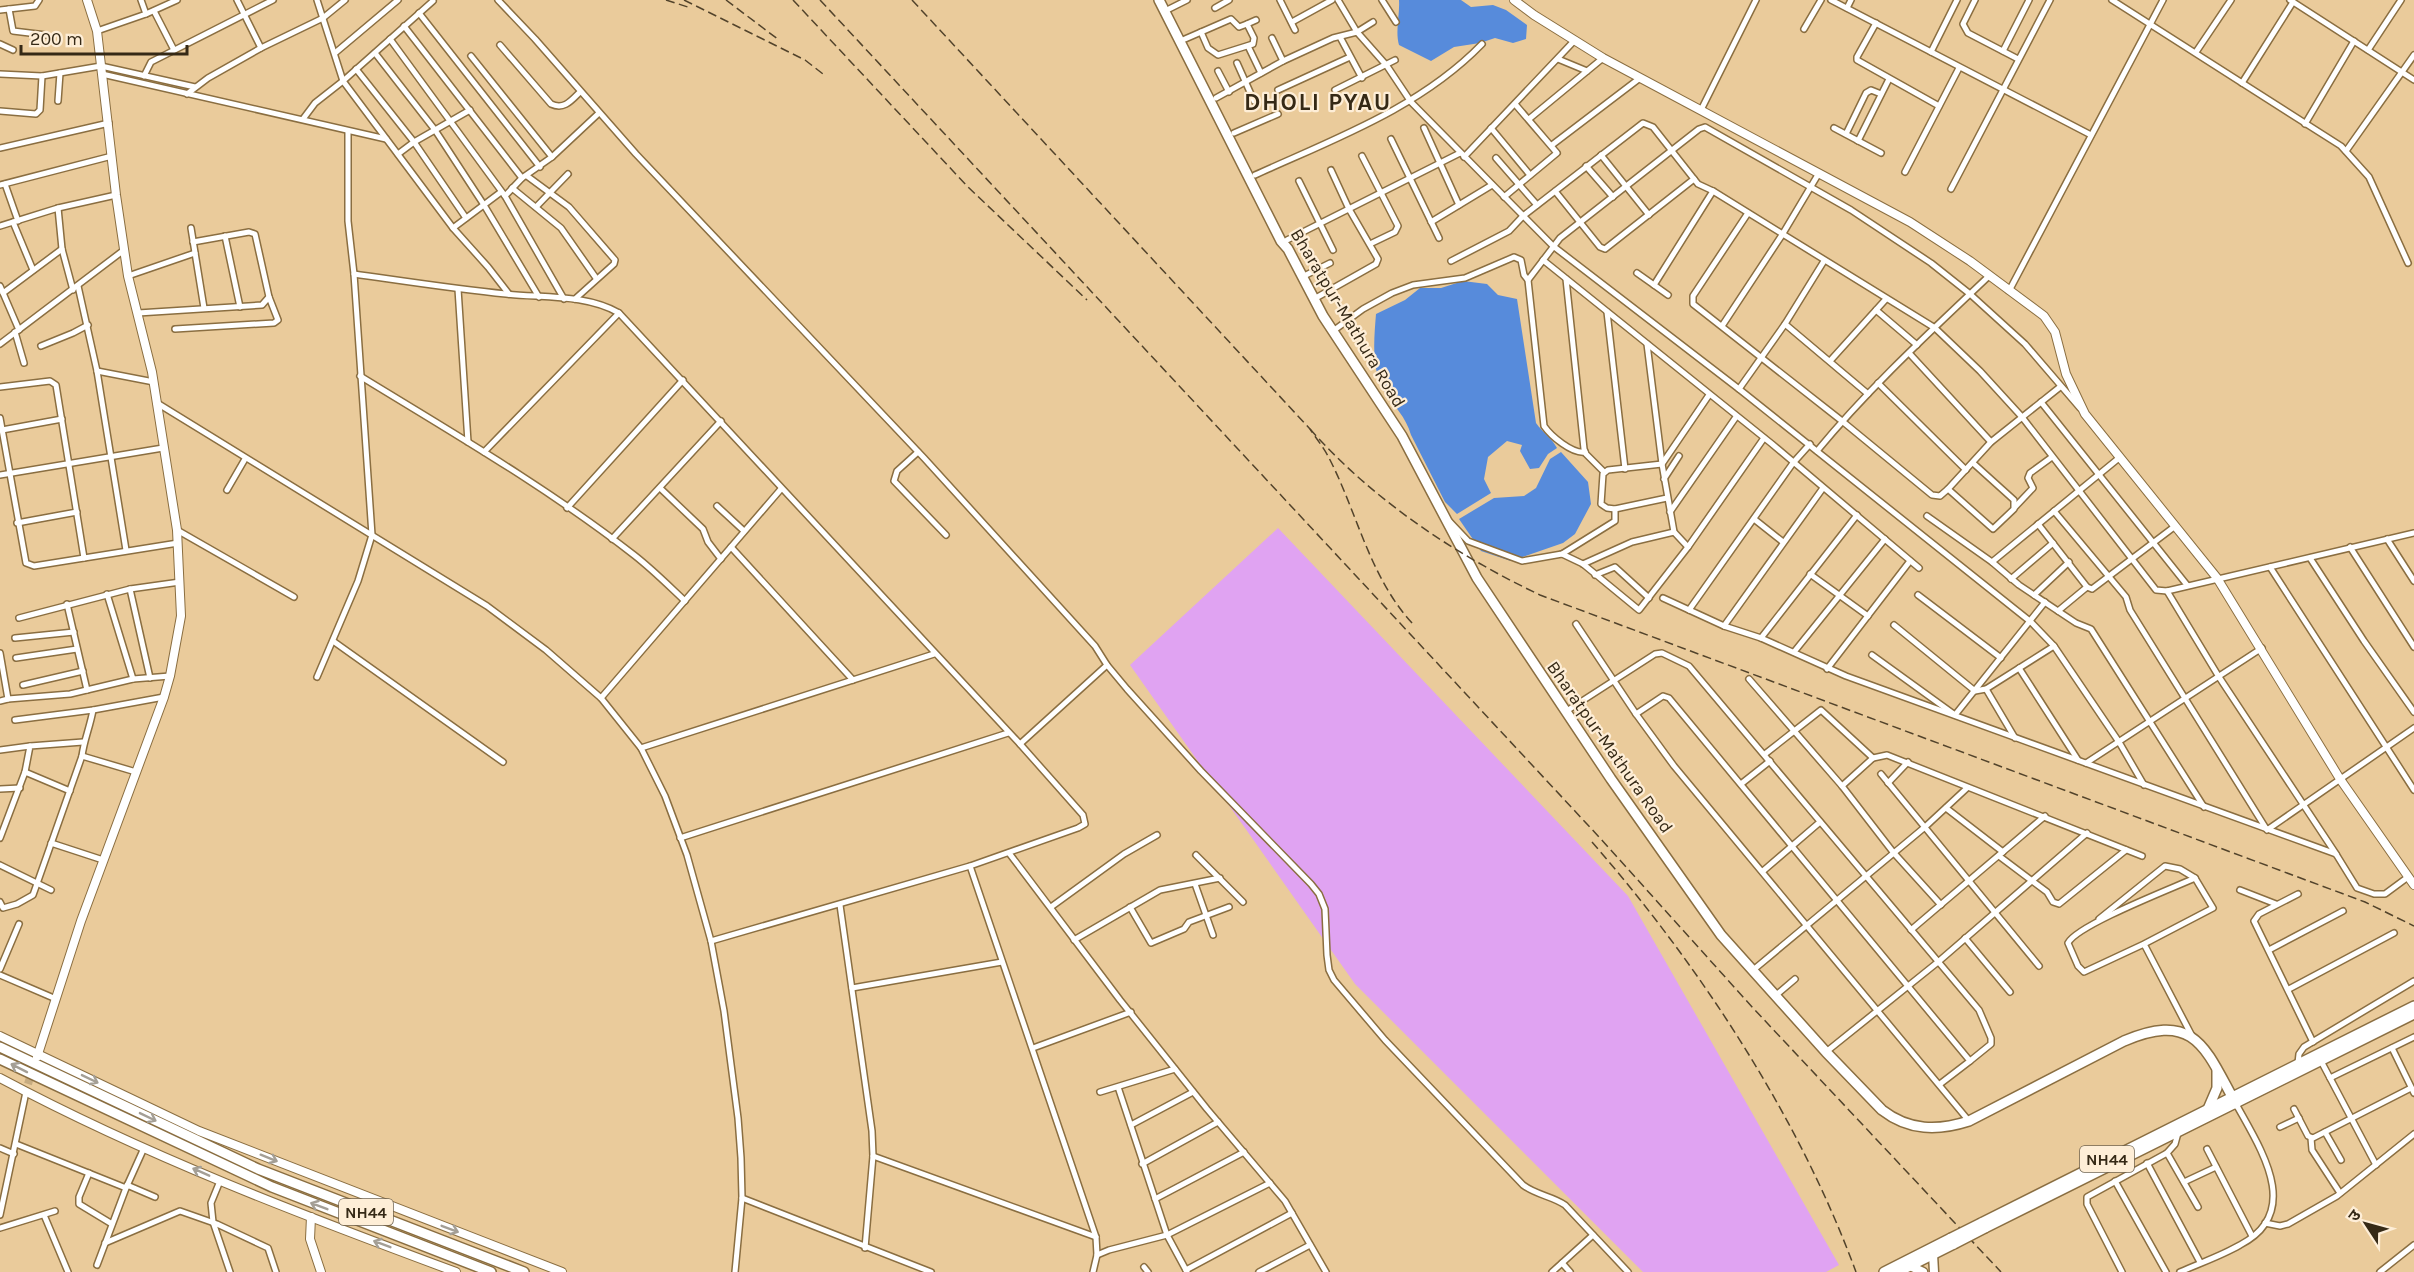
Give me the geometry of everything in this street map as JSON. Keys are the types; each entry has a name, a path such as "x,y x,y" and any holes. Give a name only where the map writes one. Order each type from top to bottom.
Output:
{"highway":[{"name":"Bharatpur-Mathura Road","path":"1158,0 1216,98 1314,299 1402,436 1483,588 1708,920 1826,1052 1882,1110 1895,1119 1921,1128 1944,1128 1970,1121 2136,1036 2174,1030 2193,1038"},
{"name":"Bharatpur-Mathura Road","path":"1167,5 1281,241 1287,244"},
{"name":"NH44","path":"1884,1272 2178,1133 2298,1064 2414,1006"},
{"name":"NH44","path":"1983,1226 2208,1109 2234,1100 2321,1061 2414,1014"},
{"path":"2193,1038 2200,1043 2216,1065 2234,1100"},
{"name":"NH44","path":"0,1047 258,1169 524,1272"},
{"name":"NH44","path":"0,1059 243,1174 491,1272"},
{"path":"2208,1109 2217,1088 2216,1065"},
{"name":"NH44","path":"1898,1272 1933,1254 1952,1241"}],"main road":[{"path":"1933,1254 1934,1272"},
{"path":"1910,1266 1923,1272"}],"street":[{"path":"0,10 34,6 39,0"},
{"path":"37,1055 103,860 164,697 181,616 177,530 154,382 128,276 97,31 87,0"},
{"path":"141,0 146,14"},
{"path":"97,31 154,11 177,0"},
{"path":"237,0 261,48"},
{"path":"144,76 151,62 273,0"},
{"path":"317,0 344,81 453,228 509,294"},
{"path":"187,94 261,48 323,18 345,0"},
{"path":"335,53 398,0"},
{"path":"498,0 599,113 918,452 1095,646 1107,665 1201,771 1319,894 1325,909 1327,955 1331,976 1385,1040 1523,1185 1539,1194 1553,1197 1565,1205 1628,1272"},
{"path":"1167,5 1187,0"},
{"path":"1215,8 1229,0"},
{"path":"1281,0 1295,30"},
{"path":"1292,22 1332,0"},
{"path":"1338,0 1357,32 1387,66 1411,102 1553,246 1810,444 2031,622 2054,646 2119,742 2144,786"},
{"path":"1382,0 1396,22"},
{"path":"1514,0 1603,58 1910,222 1989,276 2051,324 2066,374 2085,414"},
{"path":"1701,110 1756,0"},
{"path":"1804,29 1821,0"},
{"path":"1831,0 2091,135"},
{"path":"1847,8 1851,0"},
{"path":"1931,52 1958,0"},
{"path":"1975,0 1963,24 1964,29 2018,59"},
{"path":"2003,51 2029,0"},
{"path":"1951,189 2050,0"},
{"path":"2112,0 2196,52 2346,152 2369,177 2408,263"},
{"path":"2009,291 2163,0"},
{"path":"2196,52 2231,0"},
{"path":"2368,50 2401,0"},
{"path":"303,119 315,103 344,81 432,1"},
{"path":"2242,82 2291,1 2414,80"},
{"path":"9,9 13,31 46,35"},
{"path":"154,11 174,50"},
{"path":"419,13 540,167"},
{"path":"1185,39 1231,19 1239,27 1256,20"},
{"path":"1216,98 1283,61 1357,32 1372,22"},
{"path":"1876,23 1857,59 1939,106"},
{"path":"1201,32 1208,48 1218,55 1248,46 1255,40 1247,24"},
{"path":"404,26 525,177 569,207 615,260 614,264 575,299"},
{"path":"1340,37 1362,78"},
{"path":"1272,38 1283,61"},
{"path":"390,39 448,122 503,194 564,299"},
{"path":"1287,244 1349,209 1462,155 1515,104 1574,40"},
{"path":"2305,124 2354,41"},
{"path":"0,44 13,50"},
{"path":"1255,175 1411,102 1469,57 1482,44"},
{"path":"500,45 551,104 557,107 564,105 580,92"},
{"path":"1248,46 1261,73"},
{"path":"375,53 435,130 484,205 539,297"},
{"path":"2346,152 2414,55"},
{"path":"471,56 552,157"},
{"path":"1278,90 1350,57"},
{"path":"1529,119 1603,58"},
{"path":"1558,59 1587,72"},
{"path":"1335,90 1395,60"},
{"path":"1237,63 1254,101"},
{"path":"1905,172 1959,68"},
{"path":"356,69 414,142 466,218"},
{"path":"102,70 187,94 386,139"},
{"path":"0,74 42,76 102,70 195,87"},
{"path":"1218,71 1228,92"},
{"path":"58,101 60,73"},
{"path":"0,111 36,114 40,110 42,76"},
{"path":"1552,145 1640,78"},
{"path":"1858,141 1889,79"},
{"path":"1846,134 1866,93 1871,90 1881,94"},
{"path":"1504,197 1557,153 1515,104"},
{"path":"398,154 414,142 470,110"},
{"path":"453,228 540,167 599,113"},
{"path":"1234,133 1278,114"},
{"path":"1528,280 1553,246 1581,221 1670,150 1705,127 1712,116"},
{"path":"0,148 109,123"},
{"path":"1451,261 1509,231 1523,216 1643,123 1653,127 1698,184 1713,191 1935,328 1980,370 2022,417 2156,590 2167,591 2414,533"},
{"path":"1705,127 1878,226 1970,294 2025,344 2085,414 2217,578 2262,648 2340,779 2414,885"},
{"path":"1424,128 1459,205"},
{"path":"1491,128 1530,175"},
{"path":"1834,128 1881,153"},
{"path":"317,677 358,581 372,535 354,274 348,221 348,131"},
{"path":"1391,138 1439,238"},
{"path":"1601,154 1648,215"},
{"path":"33,270 3,185 112,156"},
{"path":"1362,156 1398,228 1395,232 1370,244"},
{"path":"1496,158 1537,205"},
{"path":"1586,166 1612,197"},
{"path":"1314,299 1376,264 1378,260 1349,209 1332,170"},
{"path":"1722,326 1782,235 1819,173"},
{"path":"536,207 568,174"},
{"path":"1555,191 1600,247 1605,249 1694,179"},
{"path":"1299,182 1333,250"},
{"path":"1431,222 1492,185"},
{"path":"512,188 561,228 596,278"},
{"path":"1654,285 1713,191"},
{"path":"0,226 58,208 116,195"},
{"path":"58,208 62,249 88,325 126,550"},
{"path":"1748,213 1692,298 1693,304 1932,495 1940,496 1992,442 2060,387"},
{"path":"191,228 204,308"},
{"path":"176,329 274,323 278,320 269,297 255,234 249,232 193,242"},
{"path":"225,236 240,307"},
{"path":"3,293 62,249"},
{"path":"0,344 124,250"},
{"path":"128,276 195,253"},
{"path":"1333,331 1363,309 1392,293 1413,285 1465,278 1515,257 1521,260 1524,275 1528,280 1544,426 1577,452 1585,452"},
{"path":"1544,260 1764,438 1919,568"},
{"path":"1739,389 1785,324 1824,261"},
{"path":"1302,277 1330,263"},
{"path":"1637,273 1668,295"},
{"path":"354,274 458,289 575,299 610,307 619,313 1020,744 1083,815 1085,824 1009,853 711,941"},
{"path":"1817,451 1878,383 1989,276"},
{"path":"1566,279 1585,452 1604,472"},
{"path":"0,286 17,331 24,363"},
{"path":"458,289 468,442"},
{"path":"138,313 240,307 262,304 269,297"},
{"path":"1830,361 1886,299"},
{"path":"1875,310 1917,345"},
{"path":"1606,312 1625,469"},
{"path":"484,453 619,313"},
{"path":"1785,324 1868,394"},
{"path":"41,346 88,325"},
{"path":"1647,344 1667,498 1674,532 1688,547"},
{"path":"1909,353 1992,442"},
{"path":"97,371 154,382"},
{"path":"360,376 468,442 612,539 634,555 685,601"},
{"path":"567,508 683,380"},
{"path":"0,387 54,382 58,389 84,558"},
{"path":"1878,383 1966,470"},
{"path":"1604,472 1662,464 1709,395"},
{"path":"2041,402 2187,585"},
{"path":"157,403 480,601 546,650 601,698 641,748 661,788 687,855 711,941 738,1119 742,1198 735,1272"},
{"path":"1670,512 1736,417"},
{"path":"0,418 24,560 29,566 178,543"},
{"path":"2,430 62,419"},
{"path":"612,539 721,421"},
{"path":"1562,554 1583,564 1638,610 1641,610 1764,438"},
{"path":"1689,610 1793,463 1810,444"},
{"path":"0,475 163,448"},
{"path":"918,452 897,471 894,481 946,535"},
{"path":"1664,480 1679,456"},
{"path":"1948,489 1993,529 2033,488 2028,478 2030,473 2052,458"},
{"path":"1992,562 2119,458"},
{"path":"227,490 245,459"},
{"path":"1973,463 2010,495 2015,507"},
{"path":"1604,472 1601,504 1607,508 1615,509 1667,498"},
{"path":"660,488 703,529 708,542 721,559"},
{"path":"1724,626 1823,488"},
{"path":"601,698 781,489"},
{"path":"717,506 744,531"},
{"path":"1441,511 1468,541 1522,561 1562,554 1615,521 1615,509"},
{"path":"2054,511 2126,597 2130,610 2267,830"},
{"path":"17,523 76,512"},
{"path":"1761,638 1857,515"},
{"path":"1927,516 2034,595 2076,623 2091,628 2204,807"},
{"path":"1754,519 1783,542"},
{"path":"2038,524 2087,587"},
{"path":"2058,611 2087,587 2096,588 2174,527"},
{"path":"177,530 294,597"},
{"path":"1583,564 1632,542 1674,532"},
{"path":"1794,652 1885,539"},
{"path":"2387,539 2414,581"},
{"path":"2011,579 2053,543"},
{"path":"731,547 853,680"},
{"path":"2350,547 2414,647"},
{"path":"2310,558 2414,712"},
{"path":"1827,669 1910,561"},
{"path":"2034,595 2069,562"},
{"path":"1595,574 1615,567 1650,598"},
{"path":"2270,567 2414,790"},
{"path":"1810,574 1868,616"},
{"path":"19,618 107,594 180,582"},
{"path":"130,589 150,678"},
{"path":"2167,591 2219,677 2357,888 2374,894 2385,894 2408,877"},
{"path":"107,594 133,679"},
{"path":"1918,595 2001,658"},
{"path":"1663,598 1724,626 1794,652 1827,669 2336,854"},
{"path":"1955,715 2045,602"},
{"path":"67,604 87,690"},
{"path":"1576,624 1674,766 1970,1121"},
{"path":"1894,625 1975,691 1986,689 2054,646"},
{"path":"15,638 74,632"},
{"path":"333,641 503,762"},
{"path":"16,658 78,648"},
{"path":"2082,762 2119,742 2262,648"},
{"path":"0,653 8,699"},
{"path":"1565,712 1659,653 1682,661 1692,669 1979,1010 1991,1038 1990,1048 1940,1084"},
{"path":"641,748 934,654"},
{"path":"1872,655 1955,715"},
{"path":"1020,744 1107,665"},
{"path":"2019,668 2082,762"},
{"path":"23,685 83,671"},
{"path":"0,700 87,690 133,679 170,676"},
{"path":"1749,679 1842,786 1893,852 1941,905"},
{"path":"1986,689 2015,738"},
{"path":"1636,714 1664,696 1669,698 1970,1061"},
{"path":"15,720 93,710 164,697"},
{"path":"0,902 3,908 17,904 33,895 82,756 83,742 88,735 93,710"},
{"path":"1765,754 1821,710 1873,758"},
{"path":"2267,830 2414,728"},
{"path":"680,838 1008,733"},
{"path":"0,750 83,742"},
{"path":"0,838 20,788 30,746"},
{"path":"1842,786 1873,758 1884,754 2142,856"},
{"path":"82,756 136,772"},
{"path":"1741,784 1770,761"},
{"path":"1888,783 1908,762"},
{"path":"25,772 70,791"},
{"path":"1881,774 2040,966"},
{"path":"0,789 20,788"},
{"path":"1752,971 1925,827 1967,788"},
{"path":"1946,808 2047,892 2053,902 2061,904 2126,849"},
{"path":"1911,930 2045,816"},
{"path":"0,819 7,820"},
{"path":"1763,871 1820,822"},
{"path":"1826,1052 1938,962 2087,833"},
{"path":"1051,907 1124,854 1157,835"},
{"path":"51,843 103,860"},
{"path":"1009,853 1193,1092 1270,1183 1292,1213 1326,1272"},
{"path":"1197,855 1243,902"},
{"path":"0,865 51,890"},
{"path":"970,866 1096,1237 1097,1255 1093,1272"},
{"path":"2093,924 2165,867 2180,869 2195,878 2213,908 2086,972 2082,971 2068,943 2073,935 2195,878"},
{"path":"1074,940 1167,887 1220,878"},
{"path":"1195,884 1214,935"},
{"path":"2240,890 2276,904"},
{"path":"2298,894 2259,914 2254,921 2313,1042"},
{"path":"840,904 871,1121 873,1156 865,1248"},
{"path":"1130,907 1151,943 1184,929 1189,922 1229,907"},
{"path":"2269,950 2343,911"},
{"path":"0,969 19,924"},
{"path":"2289,989 2394,933"},
{"path":"1965,938 2010,992"},
{"path":"2144,944 2193,1038"},
{"path":"852,988 1002,962"},
{"path":"0,975 56,999"},
{"path":"1776,996 1795,979"},
{"path":"2298,1064 2301,1050 2414,981"},
{"path":"1033,1048 1131,1012"},
{"path":"0,1036 199,1131 562,1272"},
{"path":"2331,1078 2414,1037"},
{"path":"2310,1138 2413,1090 2392,1048"},
{"path":"2321,1061 2376,1165"},
{"path":"1100,1092 1176,1069"},
{"path":"0,1078 27,1088 144,1148 436,1268 456,1272"},
{"path":"1118,1087 1167,1235 1186,1271 1292,1213"},
{"path":"0,1215 27,1088"},
{"path":"1131,1125 1193,1092"},
{"path":"2180,1272 2240,1245 2252,1236 2265,1223 2274,1198 2268,1163 2234,1100"},
{"path":"2294,1109 2310,1138 2312,1149 2340,1193"},
{"path":"2280,1127 2299,1118"},
{"path":"1142,1164 1218,1122"},
{"path":"2325,1132 2341,1160"},
{"path":"2122,1272 2086,1200 2089,1195 2167,1152 2175,1144 2178,1133"},
{"path":"2265,1223 2280,1226 2288,1224 2340,1193 2414,1134"},
{"path":"16,1144 155,1197"},
{"path":"0,1148 14,1154"},
{"path":"97,1264 144,1148"},
{"path":"2207,1149 2252,1236"},
{"path":"1155,1199 1244,1152"},
{"path":"2167,1152 2198,1207"},
{"path":"873,1156 1096,1237"},
{"path":"2147,1163 2200,1262"},
{"path":"2184,1182 2216,1167"},
{"path":"89,1173 79,1197 79,1204 112,1224"},
{"path":"220,1180 211,1203 213,1222 230,1272"},
{"path":"2115,1181 2166,1272"},
{"path":"1097,1255 1167,1235 1270,1183"},
{"path":"742,1198 931,1272"},
{"path":"105,1242 180,1210 213,1222 268,1248 276,1272"},
{"path":"0,1228 55,1211"},
{"path":"44,1215 68,1272"},
{"path":"311,1217 310,1239 321,1272"},
{"path":"1552,1272 1593,1235"},
{"path":"1259,1272 1310,1245"},
{"path":"2380,1272 2414,1245"},
{"path":"1562,1263 1570,1272"},
{"path":"1275,1264 1279,1272"}],"shaded area":[{"path":"1278,528 1628,896 1839,1265 1826,1272 1643,1272 1355,984 1130,665"}],"water":[{"path":"1399,0 1461,0 1471,7 1493,5 1506,10 1527,25 1526,39 1513,43 1495,38 1454,47 1431,61 1399,45 1397,34"},
{"path":"1463,281 1487,284 1498,295 1517,299 1536,423 1557,448 1548,454 1539,468 1530,469 1520,451 1522,445 1507,441 1488,457 1484,479 1491,493 1457,514 1445,502 1406,423 1384,391 1375,364 1374,344 1376,314 1405,300 1420,288 1441,288"},
{"path":"1561,452 1588,482 1591,504 1575,534 1563,543 1511,561 1481,551 1459,519 1494,498 1524,496 1536,488 1550,459"}],"tunnel":[{"path":"28,1084 36,1058"}],"railway":[{"path":"666,0 691,8"},
{"path":"684,0 805,60 823,74"},
{"path":"726,0 779,40"},
{"path":"793,0 968,187 1087,300"},
{"path":"820,0 1600,838 1753,1008 2001,1272"},
{"path":"912,0 1310,429 1338,477 1385,586 1413,624"},
{"path":"1310,429 1360,479 1416,523 1477,562 1540,595 2365,902 2414,926"},
{"path":"1592,842 1671,940 1743,1045 1806,1157 1833,1214 1856,1272"}],"district":[{"name":"DHOLI PYAU","path":"1318,102"}]}
